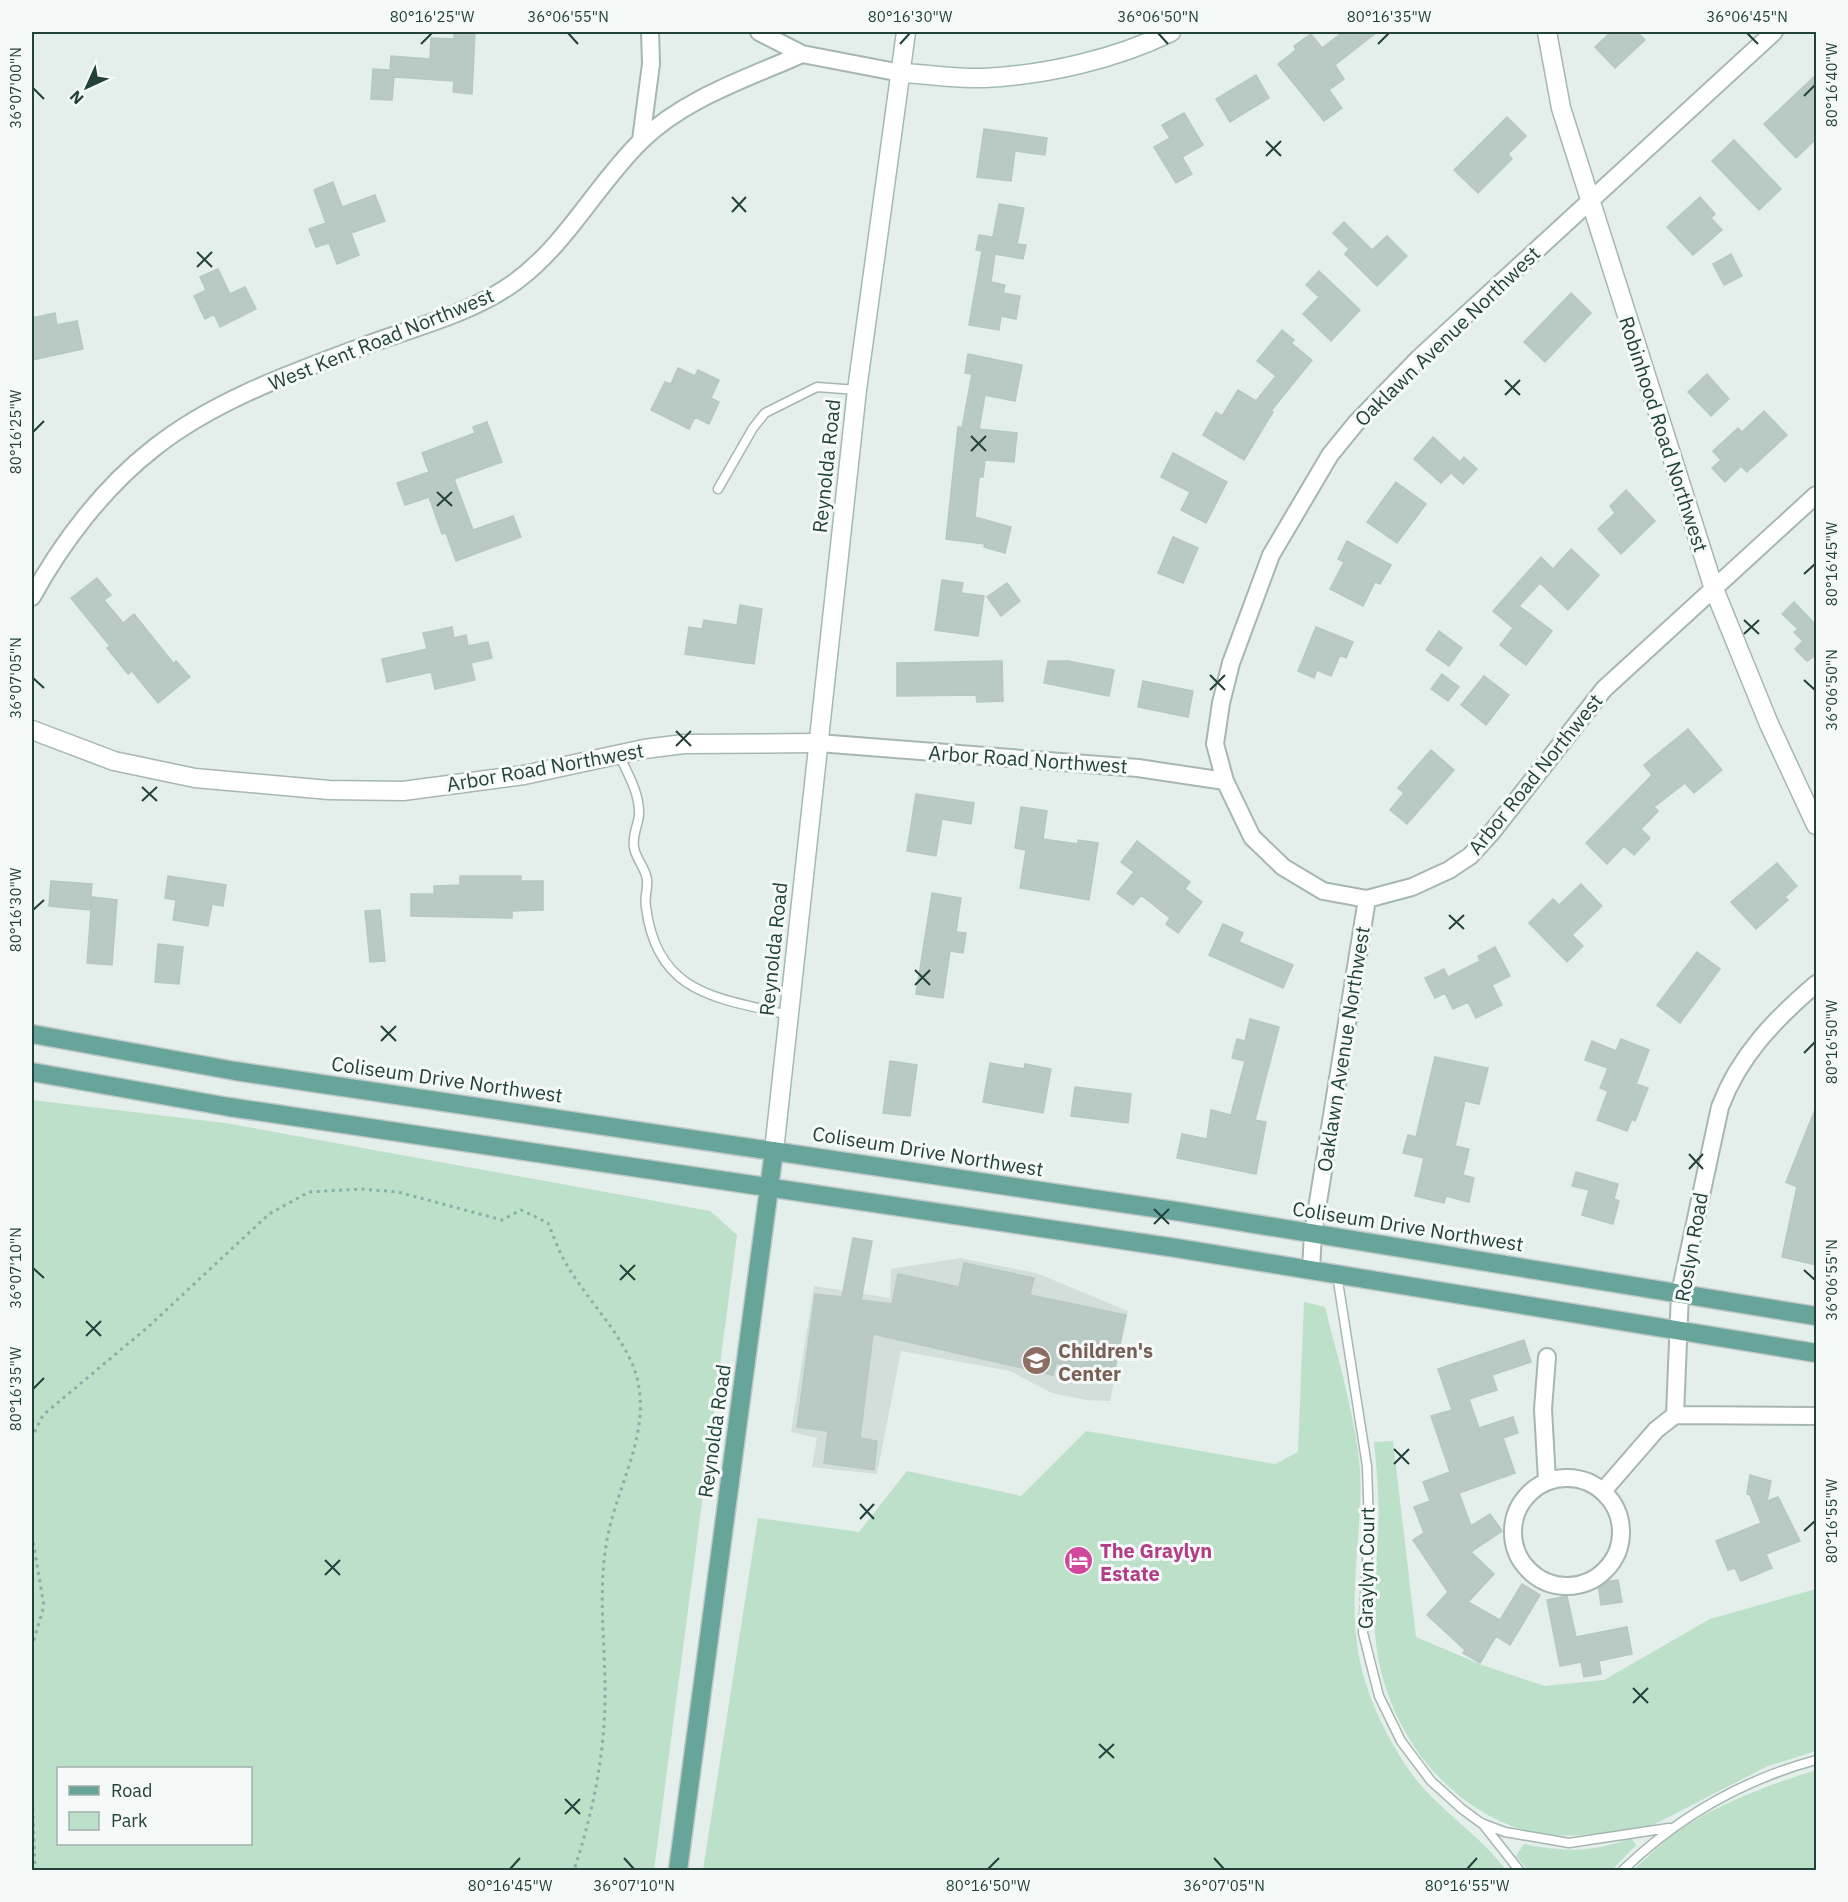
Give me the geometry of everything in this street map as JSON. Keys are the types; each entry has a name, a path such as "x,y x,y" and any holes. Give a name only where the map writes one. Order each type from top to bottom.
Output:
{"main road":[{"name":"Coliseum Drive Northwest","path":"32,1035 235,1071 1312,1233 1816,1316"},
{"path":"32,1072 240,1109 1311,1270 1816,1353"},
{"name":"Reynolda Road","path":"678,1870 774,1151"}],"street":[{"path":"641,140 651,64 650,32"},
{"path":"759,32 802,54 901,73 983,78 1032,72 1090,60 1171,32"},
{"name":"Reynolda Road","path":"774,1151 857,390 906,32"},
{"name":"Robinhood Road Northwest","path":"1547,32 1561,108 1588,201 1714,589 1769,724 1816,825"},
{"name":"Oaklawn Avenue Northwest","path":"1225,781 1215,744 1231,663 1271,555 1330,455 1356,423 1419,358 1774,32"},
{"name":"West Kent Road Northwest","path":"32,597 66,544 102,499 155,447 218,408 273,382 448,315 514,283 533,267 579,218 641,140 671,115 693,102 802,54"},
{"name":"Arbor Road Northwest","path":"32,730 114,761 195,778 329,790 403,791 524,775 684,744 818,743 1138,768 1225,781 1252,837 1282,867 1323,891 1367,900 1412,887 1449,870 1470,856 1492,832 1604,689 1816,495"},
{"name":"Oaklawn Avenue Northwest","path":"1311,1270 1312,1233 1367,900"},
{"name":"Roslyn Road","path":"1675,1415 1680,1293 1704,1172 1720,1107 1728,1084 1745,1056 1767,1030 1816,984"},
{"path":"1546,1357 1543,1409 1547,1481"},
{"path":"1604,1491 1656,1430 1675,1415 1816,1416"},
{"path":"1564,1478 1582,1480 1604,1491 1612,1502 1621,1523 1619,1547 1608,1568 1599,1576 1582,1583 1564,1586 1552,1583 1531,1572 1517,1552 1513,1528 1520,1505 1527,1495 1547,1481 1564,1478"}],"lane":[{"path":"718,489 753,428 765,413 817,387 857,390"},
{"path":"619,755 638,799 639,817 633,835 634,850 648,882 646,908 656,943 670,972 700,992 716,998 789,1015"},
{"name":"Graylyn Court","path":"1337,1275 1367,1466 1369,1526 1363,1633 1379,1696 1401,1742 1414,1762 1431,1781 1481,1823 1519,1870"},
{"name":"Graylyn Court","path":"1623,1870 1669,1828 1737,1789 1816,1760"},
{"name":"Graylyn Court","path":"1481,1823 1504,1832 1569,1843 1669,1828"}],"path":[{"path":"32,1484 32,1437 44,1415 148,1327 269,1214 309,1192 361,1189 398,1192 502,1220 521,1210 548,1223 564,1260 619,1341 635,1372 641,1418 609,1530 601,1592 605,1702 599,1772 588,1828 574,1870"},
{"path":"32,1535 44,1606 32,1646"},
{"path":"32,1786 35,1870"}],"shaded area":[{"name":"Children's Center","path":"960,1258 1036,1273 1128,1311 1110,1401 1086,1400 1052,1393 1010,1371 901,1351 877,1474 812,1467 817,1438 791,1432 814,1286 890,1298 891,1269"}],"green space":[{"path":"32,1100 225,1123 710,1211 737,1235 654,1870 32,1870"},
{"name":"The Graylyn Estate","path":"1304,1302 1325,1307 1355,1430 1360,1471 1360,1514 1355,1580 1355,1623 1359,1659 1368,1689 1386,1731 1412,1774 1437,1802 1494,1855 1506,1870 703,1870 758,1518 859,1532 907,1471 1021,1496 1086,1431 1275,1464 1298,1452"},
{"path":"1393,1441 1416,1637 1482,1665 1545,1686 1604,1680 1710,1619 1816,1589 1816,1751 1768,1766 1653,1825 1599,1834 1562,1835 1526,1831 1481,1811 1456,1793 1434,1772 1415,1748 1400,1722 1379,1664 1374,1621 1379,1510 1374,1442"},
{"path":"1816,1770 1816,1870 1633,1870 1675,1833 1708,1813 1762,1789"},
{"path":"1631,1838 1636,1845 1612,1870 1528,1870 1516,1856 1524,1844 1552,1849 1578,1850 1591,1849"}],"building":[{"path":"454,32 475,32 472,94 453,92 454,81 394,77 392,100 371,99 373,69 390,70 391,56 430,59 431,38 454,39"},
{"path":"1343,32 1377,32 1335,65 1344,79 1329,90 1342,108 1324,121 1278,64 1296,50 1294,46 1311,34 1322,48"},
{"path":"1611,32 1637,32 1645,40 1615,68 1595,47"},
{"path":"1256,75 1269,98 1230,122 1216,99"},
{"path":"1816,75 1816,139 1796,158 1764,124"},
{"path":"1184,113 1203,145 1182,157 1192,174 1176,183 1154,147 1170,138 1162,125"},
{"path":"1507,117 1526,136 1508,154 1512,159 1478,193 1454,170"},
{"path":"984,129 1047,138 1045,155 1015,151 1011,181 977,177"},
{"path":"1734,140 1781,189 1759,210 1712,161"},
{"path":"333,182 342,207 375,195 385,221 351,233 359,255 337,264 329,243 316,247 309,229 326,223 314,190"},
{"path":"1700,197 1715,214 1711,218 1722,230 1693,255 1667,227"},
{"path":"999,204 1024,208 1017,244 1026,245 1023,259 995,254 991,282 1005,285 1003,293 1020,296 1016,319 1001,316 999,330 969,325 982,251 976,250 979,235 993,237"},
{"path":"1344,222 1372,250 1387,236 1407,256 1377,286 1345,254 1349,249 1333,233"},
{"path":"1731,254 1742,276 1724,285 1713,264"},
{"path":"218,269 230,294 245,287 256,309 220,327 214,314 205,319 194,296 206,290 200,277"},
{"path":"1319,271 1360,310 1331,341 1303,314 1319,297 1306,285"},
{"path":"1571,293 1591,313 1545,362 1524,342"},
{"path":"55,313 57,325 77,321 83,349 32,360 32,318"},
{"path":"1282,330 1294,340 1291,343 1312,360 1271,411 1273,412 1244,460 1203,435 1216,412 1222,416 1238,390 1256,401 1276,376 1257,361"},
{"path":"968,354 1022,365 1015,401 985,395 979,429 1017,433 1014,462 985,460 983,477 979,477 975,517 1011,527 1005,553 984,547 985,544 946,539 958,427 962,428 972,374 965,373"},
{"path":"678,368 695,376 698,370 719,380 711,398 719,402 709,424 695,417 689,429 651,410 665,382 671,384"},
{"path":"1707,374 1729,399 1711,416 1688,392"},
{"path":"1764,411 1787,435 1747,472 1741,466 1725,482 1712,468 1721,460 1713,451 1738,428 1742,432"},
{"path":"487,422 502,462 454,479 473,530 513,516 521,537 456,561 446,533 442,534 429,497 405,505 397,483 429,472 422,453 475,433 473,427"},
{"path":"1433,437 1460,462 1464,457 1477,469 1463,484 1451,473 1441,483 1414,459"},
{"path":"1173,453 1227,482 1206,523 1181,510 1190,492 1161,477"},
{"path":"1396,482 1426,504 1397,543 1367,522"},
{"path":"1626,490 1655,521 1621,554 1598,529 1615,513 1610,506"},
{"path":"1173,537 1198,548 1183,583 1158,573"},
{"path":"1347,541 1391,565 1380,584 1375,582 1363,606 1330,589 1344,562 1338,559"},
{"path":"1571,549 1599,575 1568,610 1540,583 1519,606 1552,631 1526,665 1500,645 1513,628 1493,611 1541,557 1553,569"},
{"path":"97,578 111,595 104,600 123,623 134,614 174,664 176,661 190,677 158,703 132,671 128,674 107,648 110,646 71,598"},
{"path":"942,580 963,583 961,593 984,596 978,636 935,630"},
{"path":"1007,583 1020,601 1001,616 987,597"},
{"path":"1794,602 1816,625 1816,655 1807,661 1795,649 1803,641 1794,632 1798,629 1782,614"},
{"path":"740,605 762,609 754,664 685,654 689,627 702,629 704,620 737,625"},
{"path":"452,627 454,638 466,635 468,646 488,642 492,658 471,663 475,680 435,689 431,672 387,682 382,659 427,649 423,633"},
{"path":"1316,627 1353,642 1346,658 1340,655 1331,676 1317,670 1314,678 1298,671"},
{"path":"1439,631 1462,648 1449,666 1426,650"},
{"path":"1002,661 1003,701 977,702 976,695 897,696 897,663"},
{"path":"1048,661 1068,661 1114,670 1109,696 1044,683"},
{"path":"1442,674 1459,687 1448,701 1431,689"},
{"path":"1484,676 1509,695 1486,725 1461,705"},
{"path":"1143,681 1193,691 1188,717 1138,707"},
{"path":"1688,729 1722,770 1694,793 1685,783 1654,807 1658,811 1641,829 1650,838 1634,855 1624,846 1607,864 1586,843 1652,775 1644,765"},
{"path":"1431,750 1454,770 1407,824 1390,810 1404,793 1398,788"},
{"path":"916,794 974,803 971,824 942,819 936,856 907,851"},
{"path":"1021,807 1047,811 1043,839 1078,844 1078,840 1098,843 1089,900 1020,888 1026,850 1015,848"},
{"path":"1137,841 1190,882 1185,889 1202,902 1178,933 1166,924 1170,918 1141,895 1133,905 1117,893 1134,872 1121,862"},
{"path":"1777,863 1797,886 1785,897 1788,900 1756,929 1731,902"},
{"path":"168,876 226,885 223,906 212,904 208,926 173,920 176,900 165,898"},
{"path":"460,876 521,876 521,881 543,881 543,910 512,911 512,918 411,916 411,894 434,894 434,886 460,885"},
{"path":"51,881 92,884 90,910 49,906"},
{"path":"1581,884 1602,906 1572,935 1583,946 1567,962 1529,923 1553,899 1559,905"},
{"path":"932,893 961,898 956,932 966,933 963,953 950,951 943,998 916,994"},
{"path":"92,897 117,900 112,965 87,963"},
{"path":"380,910 385,961 370,962 365,911"},
{"path":"1223,924 1243,933 1239,942 1293,965 1283,988 1209,955"},
{"path":"158,944 183,947 179,984 155,982"},
{"path":"1495,947 1510,976 1492,985 1502,1005 1476,1018 1468,1002 1453,1009 1445,993 1435,998 1425,978 1444,969 1448,977 1480,961 1478,956"},
{"path":"1697,952 1720,969 1680,1023 1657,1005"},
{"path":"1250,1019 1279,1027 1255,1120 1266,1122 1256,1174 1177,1158 1182,1134 1207,1139 1211,1110 1231,1115 1245,1061 1232,1058 1237,1039 1245,1041"},
{"path":"1621,1039 1649,1050 1636,1084 1648,1088 1635,1121 1632,1119 1627,1131 1597,1120 1608,1091 1600,1088 1608,1068 1585,1060 1592,1041 1616,1051"},
{"path":"1435,1057 1488,1068 1479,1104 1465,1101 1455,1146 1469,1149 1463,1175 1474,1178 1469,1202 1446,1196 1444,1203 1415,1196 1424,1158 1403,1153 1408,1135 1416,1137"},
{"path":"890,1061 917,1065 910,1116 883,1113"},
{"path":"990,1063 1024,1069 1025,1064 1051,1069 1043,1113 983,1102"},
{"path":"1075,1087 1131,1094 1128,1123 1071,1116"},
{"path":"1816,1107 1816,1265 1782,1257 1797,1187 1786,1182"},
{"path":"1576,1172 1618,1184 1614,1199 1619,1201 1613,1224 1582,1215 1589,1190 1572,1186"},
{"name":"Children's Center","path":"853,1238 872,1241 861,1300 892,1304 898,1274 959,1287 964,1263 1034,1278 1030,1295 1126,1315 1113,1375 1056,1363 1053,1375 873,1334 860,1438 877,1441 874,1470 824,1463 828,1431 797,1427 815,1294 842,1297"},
{"path":"1524,1340 1531,1362 1492,1375 1497,1390 1469,1399 1479,1428 1513,1417 1518,1433 1503,1438 1515,1473 1459,1493 1471,1526 1490,1514 1502,1531 1471,1552 1494,1574 1468,1602 1500,1620 1522,1584 1540,1595 1510,1645 1496,1636 1480,1663 1463,1653 1465,1650 1427,1615 1448,1592 1413,1540 1424,1533 1414,1507 1430,1501 1423,1482 1450,1472 1431,1416 1452,1410 1438,1369"},
{"path":"1750,1475 1771,1481 1767,1501 1778,1497 1800,1541 1766,1554 1772,1568 1741,1581 1735,1568 1728,1570 1716,1541 1761,1523 1750,1495 1747,1494"},
{"path":"1618,1580 1622,1602 1601,1605 1598,1583"},
{"path":"1567,1596 1576,1637 1627,1627 1632,1654 1599,1661 1601,1674 1584,1677 1581,1662 1560,1666 1547,1600"}],"place":[{"name":"Children's Center","path":"1037,1361"},
{"name":"The Graylyn Estate","path":"1079,1561"}]}
